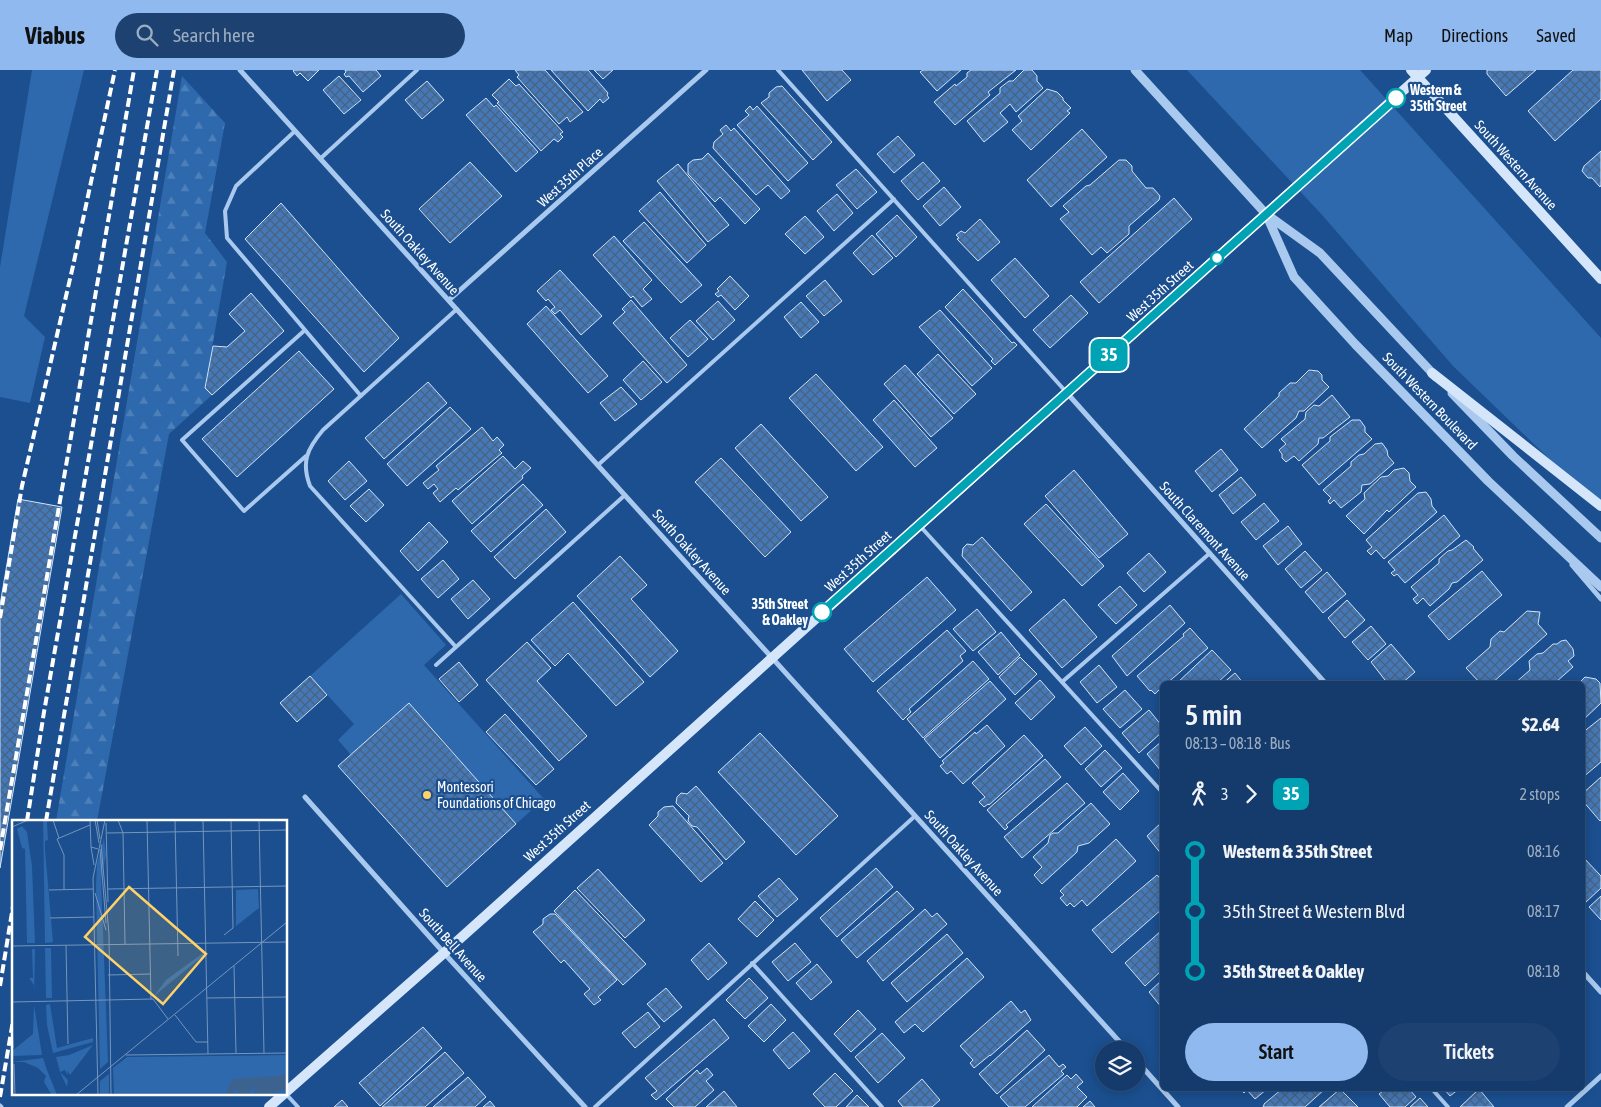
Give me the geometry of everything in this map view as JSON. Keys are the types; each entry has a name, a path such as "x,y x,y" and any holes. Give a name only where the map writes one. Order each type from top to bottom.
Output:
{"main road":[{"name":"West 35th Street","path":"288,1091 1266,214 1414,74 1426,70"},
{"name":"South Western Avenue","path":"1414,74 1601,279"},
{"path":"1432,373 1601,506"},
{"name":"West 35th Street","path":"269,1107 285,1094"}],"street":[{"name":"South Oakley Avenue","path":"240,70 1119,1041"},
{"name":"West 35th Place","path":"449,300 706,70"},
{"name":"South Western Boulevard","path":"1135,70 1266,214 1320,252 1512,456 1601,538"},
{"name":"South Western Boulevard","path":"1266,214 1294,277 1355,344 1488,481 1601,586"},
{"name":"South Claremont Avenue","path":"1067,392 1323,681"},
{"path":"1553,542 1601,599"},
{"name":"South Bell Avenue","path":"305,796 585,1107"},
{"path":"1585,974 1601,992"},
{"path":"1145,1070 1160,1087"},
{"path":"1585,1091 1601,1076"},
{"path":"1164,1091 1178,1107"},
{"path":"1567,1107 1585,1091"}],"lane":[{"path":"320,158 417,70"},
{"path":"778,70 1067,392"},
{"path":"295,131 236,186 225,211 227,238 361,396"},
{"path":"598,465 894,199"},
{"path":"456,648 310,486 305,472 306,456 312,443 323,430 457,309"},
{"path":"305,330 182,440 244,511 306,456"},
{"path":"436,665 624,495"},
{"path":"919,525 1160,790"},
{"path":"1062,682 1210,553"},
{"path":"594,1107 915,816"},
{"path":"752,963 882,1107"},
{"path":"1434,1091 1448,1107"},
{"path":"287,1094 298,1107"}],"green space":[{"path":"32,70 84,70 24,316 45,337 30,403 0,397 0,267"},
{"path":"1187,70 1360,70 1601,338 1601,509 1453,366 1323,216"},
{"path":"182,76 225,123 205,233 227,262 205,388 212,395 169,434 97,820 56,820"},
{"path":"401,594 446,645 424,665 544,799 516,824 409,703 351,755 338,740 354,724 310,676"}],"building":[{"path":"294,70 319,70 308,81 300,73 297,76"},
{"path":"345,70 376,70 381,76 363,92 349,76 346,77 344,74"},
{"path":"515,70 545,70 583,112 570,122 567,117 559,124 517,77 519,75"},
{"path":"551,70 588,70 608,93 609,98 603,103 600,99 588,111"},
{"path":"594,70 613,70 603,79"},
{"path":"802,70 842,70 851,80 827,101"},
{"path":"923,70 961,70 937,91 920,72"},
{"path":"971,70 1016,70 988,92 990,95 955,125 934,102 955,84 956,86 967,77 967,73"},
{"path":"1024,70 1032,70 1043,88 1016,112 1010,104 1000,113 1008,122 984,142 967,121 1000,93 1000,88 1009,81 1013,81"},
{"path":"1487,70 1536,70 1506,96 1487,74"},
{"path":"1573,70 1601,70 1601,99 1555,141 1528,111"},
{"path":"339,76 361,100 344,114 323,90"},
{"path":"509,79 516,86 519,84 563,132 560,134 563,137 558,142 554,139 541,151 497,103 499,102 492,95"},
{"path":"427,81 444,100 422,119 405,100"},
{"path":"782,86 832,142 813,160 761,103 769,97 769,93 776,87"},
{"path":"1047,89 1057,92 1063,98 1071,108 1067,111 1070,113 1031,150 1012,130 1022,121 1018,116"},
{"path":"486,98 494,107 496,105 538,152 516,172 466,115"},
{"path":"750,106 753,110 757,106 808,163 788,181 737,125 749,115 745,111"},
{"path":"726,125 731,131 734,128 790,191 781,199 768,185 756,195 713,148 714,142 723,134 720,130"},
{"path":"1082,129 1107,157 1051,207 1027,180"},
{"path":"898,136 915,155 894,173 877,154"},
{"path":"1601,151 1600,187 1582,171 1584,166"},
{"path":"708,153 760,209 745,224 720,197 715,202 688,174 688,164 693,160 702,159"},
{"path":"1119,160 1126,160 1132,166 1132,171 1146,188 1153,188 1160,196 1159,200 1129,226 1129,234 1107,253 1101,247 1092,255 1060,219 1069,212 1063,206"},
{"path":"470,162 502,196 450,243 419,209"},
{"path":"923,162 940,181 918,200 901,181"},
{"path":"678,164 729,225 708,242 657,181"},
{"path":"856,169 877,192 857,209 836,185"},
{"path":"944,187 961,207 940,226 923,206"},
{"path":"660,192 706,245 687,263 639,211"},
{"path":"837,194 853,213 834,231 817,211"},
{"path":"1174,198 1192,219 1099,303 1080,282"},
{"path":"281,203 399,338 364,372 245,239"},
{"path":"897,215 917,237 896,257 876,234"},
{"path":"805,216 824,237 805,254 785,234"},
{"path":"980,219 1000,242 978,261 957,239 959,238 956,235 961,231 965,233"},
{"path":"644,222 702,285 681,303 623,241"},
{"path":"872,235 893,258 873,275 853,253"},
{"path":"614,236 652,280 643,289 652,299 642,307 633,296 631,298 593,255"},
{"path":"1015,258 1049,296 1025,318 991,280"},
{"path":"560,270 602,316 581,335 560,310 555,314 551,310 555,307 537,291"},
{"path":"730,276 749,296 735,310 721,295 718,297 715,294 719,291 717,289"},
{"path":"825,280 842,301 824,316 806,296"},
{"path":"963,289 1012,343 1014,342 1017,345 995,365 991,361 993,359 945,307"},
{"path":"251,293 284,331 212,395 205,388 213,346 227,347 245,331 229,314"},
{"path":"1071,295 1088,313 1050,348 1033,330"},
{"path":"631,300 687,365 667,383 613,323 625,312 622,309"},
{"path":"718,301 735,320 713,340 696,321"},
{"path":"801,302 819,322 801,338 784,317"},
{"path":"546,306 608,376 588,393 527,324"},
{"path":"940,310 992,368 972,386 919,327"},
{"path":"690,320 708,339 688,357 670,338"},
{"path":"299,351 334,389 237,477 202,439"},
{"path":"938,354 976,394 954,414 917,374"},
{"path":"643,361 662,382 641,400 623,380"},
{"path":"905,365 953,418 931,437 884,384"},
{"path":"1309,370 1318,371 1322,375 1322,380 1329,387 1304,411 1299,411 1296,418 1262,448 1244,429 1290,383 1296,383"},
{"path":"816,374 883,447 856,471 789,398"},
{"path":"428,382 447,403 384,459 365,438"},
{"path":"621,387 637,404 615,421 600,403"},
{"path":"1332,395 1350,417 1323,438 1319,438 1318,444 1299,461 1294,456 1286,462 1279,450 1286,444 1281,439 1305,419 1306,412 1314,405 1319,406"},
{"path":"894,400 937,448 915,467 873,420"},
{"path":"450,407 471,429 407,486 387,464"},
{"path":"1352,420 1360,420 1365,427 1365,432 1372,439 1319,485 1302,465 1330,441 1330,437"},
{"path":"761,424 828,497 801,521 735,448"},
{"path":"482,427 493,441 497,437 504,445 499,450 502,453 458,490 456,488 440,502 433,493 438,489 434,484 428,489 423,483 439,470 436,466"},
{"path":"1382,443 1387,450 1388,456 1394,463 1370,484 1362,485 1361,492 1341,508 1334,500 1330,504 1328,501 1331,498 1323,490 1351,466 1351,462 1359,455 1364,454 1375,444"},
{"path":"1221,449 1238,470 1212,492 1195,471"},
{"path":"503,456 515,469 523,461 531,468 522,476 523,478 472,524 452,501"},
{"path":"721,458 791,532 765,557 695,482"},
{"path":"349,461 367,481 345,500 328,481"},
{"path":"1404,468 1409,473 1410,481 1416,487 1389,512 1387,510 1364,534 1346,516 1365,499 1364,493 1381,477 1388,476 1394,470"},
{"path":"1074,470 1128,534 1099,558 1045,496"},
{"path":"1241,477 1256,495 1233,514 1219,495"},
{"path":"523,484 543,505 491,552 471,531"},
{"path":"369,489 384,505 366,522 350,506"},
{"path":"1426,492 1437,512 1384,559 1376,550 1371,555 1367,551 1372,547 1366,540 1418,493"},
{"path":"18,499 62,507 0,868 0,605"},
{"path":"1264,503 1279,521 1256,540 1241,522"},
{"path":"1046,504 1104,566 1082,586 1024,524"},
{"path":"546,509 566,532 515,579 494,557"},
{"path":"1444,515 1460,536 1405,583 1397,574 1394,576 1391,573 1395,570 1388,562"},
{"path":"429,522 448,542 418,571 400,551"},
{"path":"1288,526 1302,544 1278,565 1263,546"},
{"path":"982,537 1032,592 1011,611 962,556 963,548 967,544 973,545"},
{"path":"1466,540 1474,547 1483,560 1457,582 1452,583 1449,589 1430,606 1423,598 1417,604 1413,599 1418,595 1411,587 1439,563 1439,559 1448,551"},
{"path":"1305,551 1322,570 1301,588 1285,569"},
{"path":"1149,553 1166,572 1144,592 1127,573"},
{"path":"620,556 647,585 631,599 678,651 650,677 577,596"},
{"path":"443,560 459,579 438,598 421,579"},
{"path":"1482,571 1502,595 1449,640 1428,616"},
{"path":"1327,572 1346,594 1323,613 1305,592"},
{"path":"927,577 956,610 873,682 844,649"},
{"path":"473,580 490,599 468,619 451,599"},
{"path":"1120,586 1137,605 1116,624 1098,605"},
{"path":"1064,599 1097,637 1062,668 1029,630"},
{"path":"1347,600 1365,620 1345,638 1328,618"},
{"path":"573,602 644,682 616,706 568,653 555,666 531,640"},
{"path":"1170,605 1185,623 1127,676 1112,656"},
{"path":"977,609 996,632 973,651 953,629"},
{"path":"1527,611 1540,612 1538,624 1547,634 1494,681 1478,681 1466,668 1490,647 1491,639 1500,631 1504,632"},
{"path":"1371,626 1386,644 1368,660 1352,642"},
{"path":"1190,628 1208,648 1170,681 1160,681 1160,689 1155,694 1137,676 1184,636 1183,634"},
{"path":"947,630 966,651 960,656 963,661 909,709 911,712 903,720 877,691"},
{"path":"1001,632 1020,655 998,675 978,652"},
{"path":"1566,640 1573,649 1574,656 1568,661 1573,667 1557,681 1517,681 1530,670 1529,661 1537,654 1543,653 1553,644"},
{"path":"527,642 551,668 537,681 587,736 559,761 486,680"},
{"path":"1391,644 1415,672 1404,681 1386,681 1371,662"},
{"path":"1212,650 1231,670 1219,681 1179,681"},
{"path":"1020,657 1037,674 1015,695 999,677"},
{"path":"973,661 989,679 923,738 907,719"},
{"path":"459,662 478,685 459,702 439,679"},
{"path":"1099,665 1117,687 1097,703 1080,682"},
{"path":"1235,673 1242,681 1226,681"},
{"path":"310,676 327,695 297,722 280,703"},
{"path":"1585,677 1596,679 1600,683 1601,703 1585,718 1585,681 1581,681"},
{"path":"1040,680 1055,697 1031,720 1015,703"},
{"path":"990,681 1006,699 940,758 924,739"},
{"path":"1125,690 1142,709 1120,728 1103,709"},
{"name":"Montessori Foundations of Chicago","path":"409,703 516,824 447,887 338,766"},
{"path":"1149,710 1160,724 1160,734 1139,753 1122,733"},
{"path":"505,714 554,769 536,785 486,732"},
{"path":"1601,718 1601,762 1585,775 1585,731"},
{"path":"987,725 1005,746 963,784 951,771 947,774 940,766 944,763 942,761 975,732 976,734"},
{"path":"1085,727 1102,746 1081,765 1064,746"},
{"path":"760,733 838,816 796,855 718,772"},
{"path":"1024,735 1043,756 989,805 984,807 979,802 985,797 972,783"},
{"path":"1160,743 1160,770 1147,754"},
{"path":"1105,750 1122,768 1101,787 1085,769"},
{"path":"1045,759 1061,777 1006,825 1008,827 1005,830 987,810"},
{"path":"1123,773 1139,791 1120,810 1103,792"},
{"path":"1601,777 1600,821 1585,804 1585,791"},
{"path":"1067,783 1085,803 1022,858 1004,837"},
{"path":"696,786 745,842 726,860 697,827 692,826 688,821 689,816 676,803 677,797 681,793 687,794"},
{"path":"1091,803 1110,824 1089,843 1078,846 1077,852 1042,884 1034,875 1042,867 1033,857 1048,843 1050,835 1058,833"},
{"path":"673,806 723,863 701,882 649,825 664,807"},
{"path":"1160,824 1160,852 1147,836"},
{"path":"1116,839 1136,861 1087,906 1082,900 1074,907 1070,903 1067,906 1060,898 1064,895 1060,891"},
{"path":"1585,859 1601,876 1601,888 1586,902"},
{"path":"876,868 893,887 837,937 820,918"},
{"path":"598,869 645,920 625,938 577,888"},
{"path":"1157,875 1160,879 1160,911 1112,953 1092,930"},
{"path":"779,878 798,899 777,917 758,896"},
{"path":"575,890 646,964 623,985 554,911"},
{"path":"897,891 914,909 857,958 841,940"},
{"path":"1601,896 1601,920 1589,907"},
{"path":"755,901 774,920 757,937 738,919"},
{"path":"925,909 932,917 937,913 947,924 883,981 867,961"},
{"path":"550,914 555,914 617,980 598,997 601,1000 594,1005 584,994 590,989 564,960 561,963 533,932 543,924 543,919"},
{"path":"1160,932 1160,972 1145,986 1125,963"},
{"path":"947,934 963,953 907,1002 891,983"},
{"path":"709,943 727,963 708,980 691,960"},
{"path":"795,943 811,962 788,981 772,962"},
{"path":"967,958 984,977 923,1032 915,1024 904,1033 895,1022"},
{"path":"817,964 832,982 811,1000 796,983"},
{"path":"749,978 768,998 745,1019 726,1000"},
{"path":"1160,982 1160,1006 1149,992"},
{"path":"666,988 682,1007 664,1022 647,1004"},
{"path":"1011,1001 1021,1013 1025,1010 1031,1020 974,1068 970,1063 973,1060 960,1046"},
{"path":"771,1004 786,1020 764,1042 748,1026"},
{"path":"858,1010 876,1029 851,1052 834,1034"},
{"path":"648,1012 660,1027 635,1048 622,1033"},
{"path":"714,1019 729,1038 656,1100 651,1095 657,1091 645,1078"},
{"path":"423,1027 442,1048 380,1106 359,1083"},
{"path":"1027,1030 1045,1050 997,1094 979,1074"},
{"path":"793,1032 810,1051 789,1069 773,1050"},
{"path":"882,1033 905,1058 878,1083 855,1057"},
{"path":"445,1052 464,1073 425,1107 382,1107"},
{"path":"1049,1055 1059,1067 1063,1064 1066,1067 1061,1071 1064,1074 1025,1107 1009,1107 1000,1097"},
{"path":"707,1068 713,1075 706,1081 714,1090 695,1107 674,1107 666,1099 697,1070 700,1074"},
{"path":"835,1073 853,1091 836,1107 825,1107 813,1094"},
{"path":"1076,1074 1083,1082 1077,1087 1087,1097 1077,1107 1032,1107 1067,1075 1071,1079"},
{"path":"468,1077 486,1097 475,1107 433,1107"},
{"path":"922,1079 940,1100 932,1107 903,1107 898,1101"},
{"path":"724,1091 737,1107 706,1107"},
{"path":"1248,1091 1265,1091 1255,1099"},
{"path":"1280,1091 1323,1091 1305,1107 1263,1107"},
{"path":"1338,1091 1342,1091 1358,1107 1319,1107"},
{"path":"1383,1091 1411,1091 1416,1097 1405,1107 1390,1107 1379,1094"},
{"path":"1446,1091 1456,1091 1450,1096"},
{"path":"1477,1091 1481,1091 1494,1107 1460,1107"},
{"path":"857,1095 869,1107 846,1107"},
{"path":"1420,1098 1428,1107 1410,1107"},
{"path":"342,1100 348,1107 334,1107"},
{"path":"490,1101 495,1107 483,1107"},
{"path":"1090,1101 1095,1107 1083,1107"}],"railway":[{"path":"0,618 22,486 73,266 115,70"},
{"path":"0,850 134,70"},
{"path":"27,820 44,712 157,70"},
{"path":"46,820 174,70"},
{"path":"0,986 12,912"},
{"path":"0,1097 12,1027"}],"bus line":[{"name":"35","path":"822,612 1396,98"}],"place":[{"name":"Western & 35th Street","path":"1396,98"},
{"name":"35th Street & Oakley","path":"822,612"},
{"name":"Montessori Foundations of Chicago","path":"427,795"}]}
